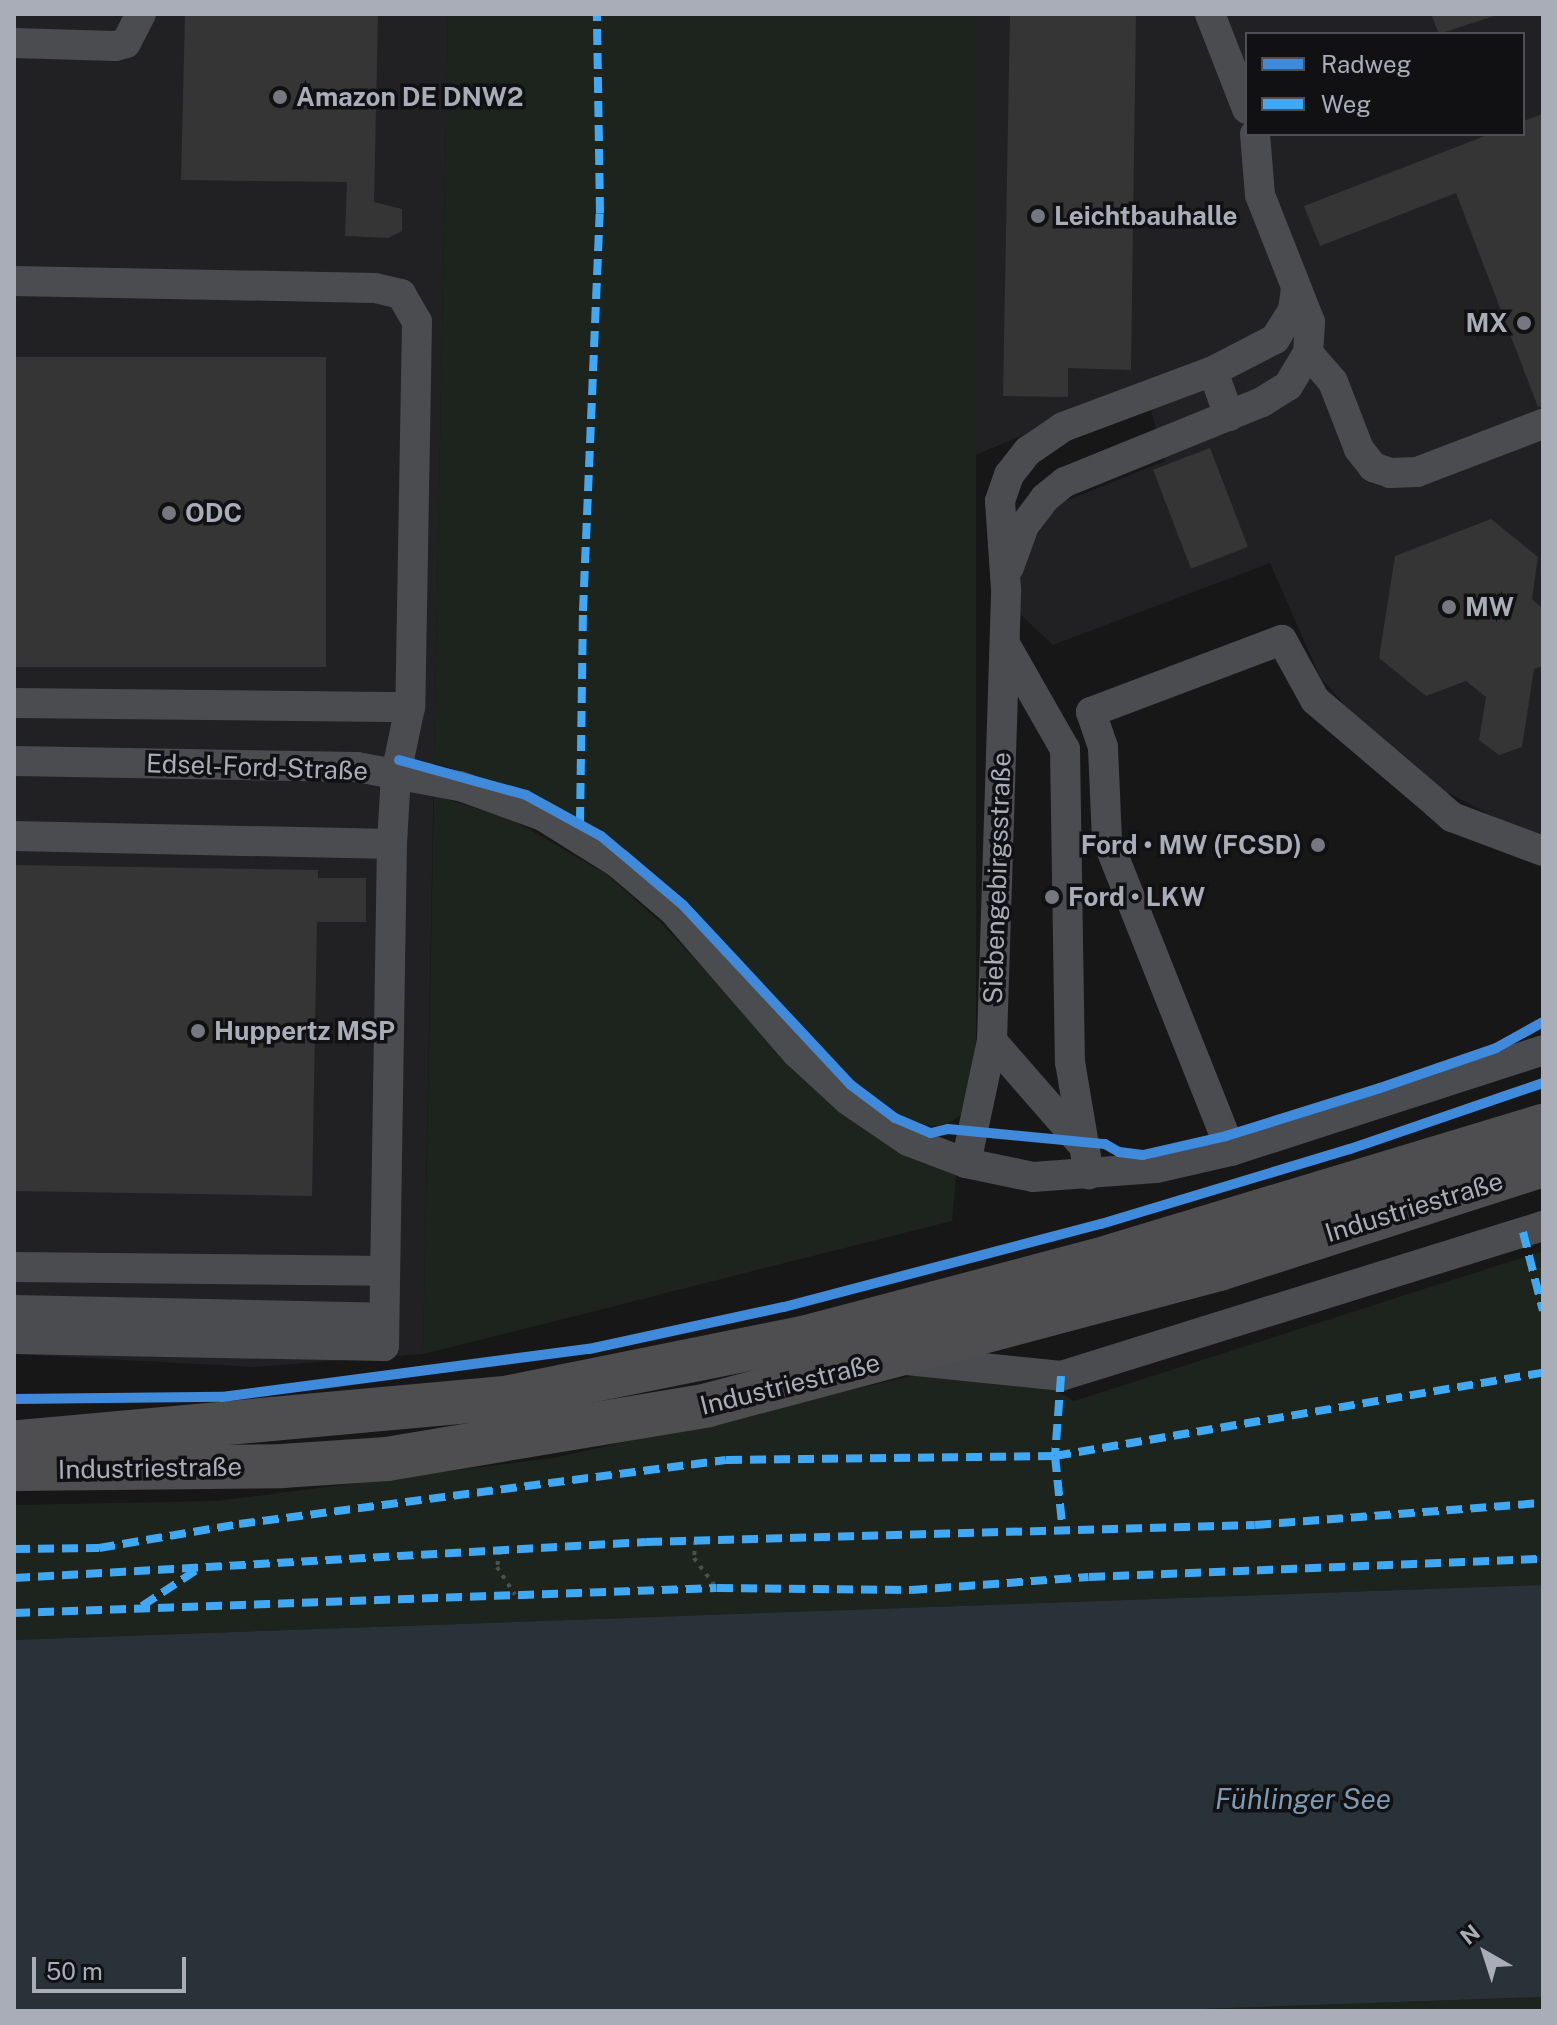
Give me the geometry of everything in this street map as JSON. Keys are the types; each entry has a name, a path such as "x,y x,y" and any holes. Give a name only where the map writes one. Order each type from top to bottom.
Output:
{"highway":[{"path":"1460,1154 1543,1116"},
{"name":"Industriestraße","path":"14,1443 505,1398 803,1338 1095,1261 1460,1154 1543,1126"},
{"name":"Industriestraße","path":"14,1469 282,1466 387,1459 708,1405 894,1359 1219,1269 1543,1165"},
{"path":"14,1432 78,1439"},
{"path":"14,1495 192,1485 282,1466"}],"street":[{"path":"14,43 115,46 126,43 141,14"},
{"path":"1210,14 1245,104"},
{"path":"1006,589 1024,526 1055,490 1094,468 1229,416 1288,386 1308,353 1310,322 1260,195 1255,136"},
{"path":"14,281 375,288 401,294 417,322 410,707 396,774 392,844 384,1346 14,1339"},
{"path":"1006,589 1000,501 1009,475 1028,451 1063,427 1253,355 1275,339 1293,310 1296,288"},
{"path":"1308,353 1333,382 1359,449 1373,467 1390,473 1417,472 1543,424"},
{"path":"1213,371 1229,416"},
{"name":"Siebengebirgsstraße","path":"966,1163 992,1041 1006,589"},
{"path":"1231,1151 1107,840 1103,747 1091,712 1282,640 1315,700 1452,817 1543,851"},
{"path":"1004,643 1065,749 1070,1062 1081,1143 1089,1174"},
{"path":"14,703 410,707"},
{"name":"Edsel-Ford-Straße","path":"14,761 357,767 460,786 543,816 618,863 673,910 797,1053 848,1100 908,1141 966,1163 1033,1177 1156,1168 1231,1151 1543,1050"},
{"path":"14,836 392,844"},
{"path":"992,1041 1081,1143"},
{"path":"894,1359 1061,1376 1543,1226"},
{"path":"14,1267 384,1271"},
{"path":"14,1310 384,1318"}],"path":[{"path":"695,1541 694,1558 717,1588"},
{"path":"500,1551 497,1567 515,1595"}],"shaded area":[{"path":"14,14 448,14 423,1354 253,1367 14,1354"},
{"path":"448,14 976,14 976,1038 972,1107 945,1126 915,1125 855,1084 785,1014 689,903 610,837 536,795 434,763"},
{"path":"976,14 1543,14 1543,843 1445,791 1350,711 1320,677 1270,563 1053,645 1014,608 1026,552 1058,504 1165,461 1144,385 973,456"},
{"path":"434,795 513,820 608,875 660,922 836,1108 892,1147 956,1175 952,1221 423,1354"},
{"path":"1543,1251 1543,1585 14,1640 14,1505 216,1501 554,1458 925,1373 1048,1386 1074,1401"},
{"path":"1543,1997 1543,2011 1145,2011"}],"water":[{"name":"Fühlinger See","path":"1543,1585 1543,1997 1145,2011 14,2011 14,1640"}],"building":[{"name":"Amazon DE DNW2","path":"185,14 378,14 374,202 402,209 402,231 388,238 345,236 347,182 181,180"},
{"path":"1010,14 1136,14 1131,370 1068,368 1068,397 1003,396"},
{"path":"1431,14 1494,14 1445,32 1438,32"},
{"name":"MX","path":"1543,114 1543,406 1538,407 1456,193 1320,246 1304,206 1485,136 1525,136 1525,120"},
{"name":"ODC","path":"14,357 326,357 326,667 14,667"},
{"path":"1210,448 1248,547 1191,569 1153,470"},
{"name":"MW","path":"1491,519 1538,557 1532,599 1543,609 1543,666 1534,669 1522,747 1499,755 1479,740 1486,697 1466,681 1426,696 1379,658 1395,556"},
{"name":"Huppertz MSP","path":"14,865 318,870 318,878 366,878 366,922 317,922 312,1196 14,1191"}],"marked path":[{"path":"580,823 583,611 600,213 597,14"},
{"path":"1523,1232 1543,1311"},
{"path":"14,1549 99,1548 239,1524 726,1460 1055,1456 1543,1373"},
{"path":"1061,1376 1055,1456 1063,1533"},
{"path":"14,1578 646,1542 1255,1525 1543,1503"},
{"path":"14,1613 717,1588 911,1590 1089,1577 1543,1559"},
{"path":"142,1606 195,1571"}],"cycle path":[{"path":"399,760 526,795 601,836 683,905 851,1085 895,1118 931,1133 948,1129 1105,1144 1119,1152 1143,1155 1226,1136 1380,1088 1496,1048 1543,1022"},
{"path":"14,1399 222,1397 589,1349 784,1307 1101,1224 1350,1149 1543,1083"}],"place":[{"name":"Amazon DE DNW2","path":"280,97"},
{"name":"Leichtbauhalle","path":"1038,216"},
{"name":"MX","path":"1524,323"},
{"name":"ODC","path":"169,513"},
{"name":"MW","path":"1449,607"},
{"name":"Ford • MW (FCSD)","path":"1318,845"},
{"name":"Ford • LKW","path":"1052,897"},
{"name":"Huppertz MSP","path":"198,1031"}]}
